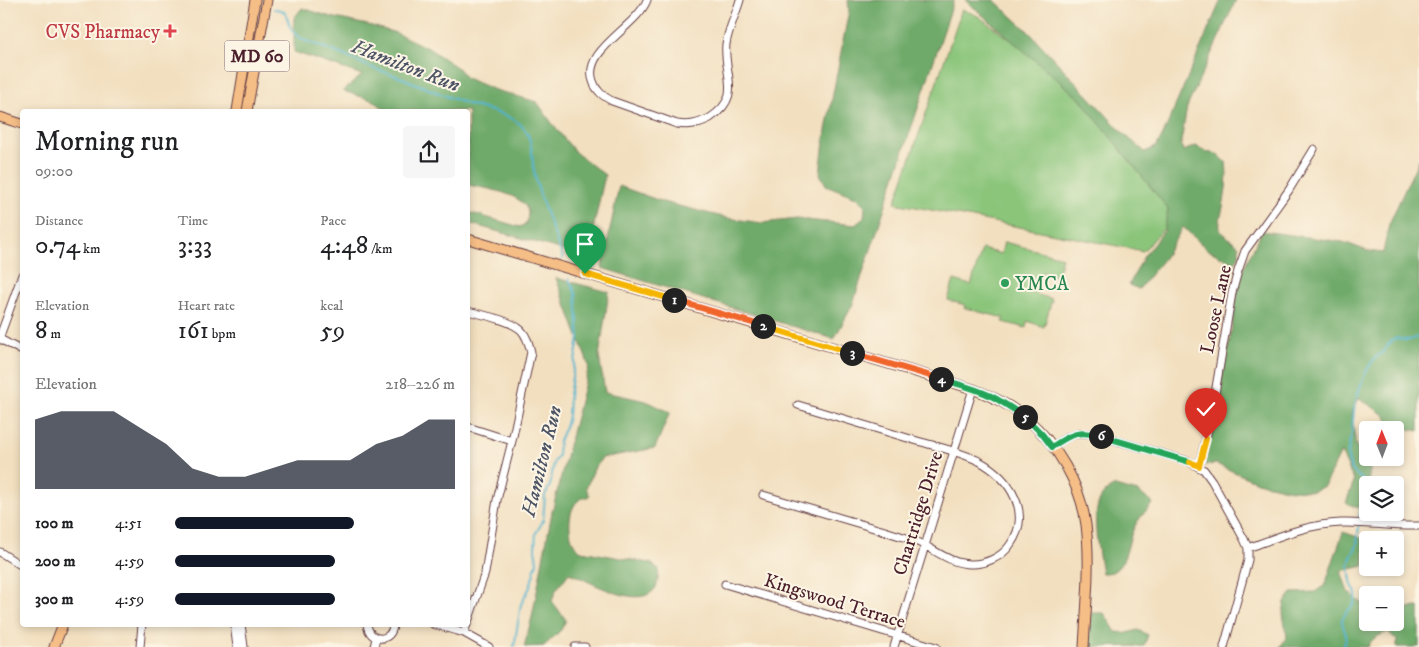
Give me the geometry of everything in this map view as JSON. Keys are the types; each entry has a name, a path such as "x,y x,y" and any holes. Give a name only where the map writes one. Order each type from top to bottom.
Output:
{"main road":[{"name":"MD 60","path":"237,109 255,0"},
{"name":"MD 60","path":"248,108 267,0"},
{"path":"0,117 20,123"},
{"path":"470,240 973,389 999,400 1025,418 1042,434 1064,462 1081,503 1086,523 1088,558 1084,647"},
{"path":"54,647 62,627"}],"street":[{"path":"648,0 642,12 603,48 595,58 592,79 598,91 604,97 676,124 687,126 702,122 718,112 727,102 730,89 726,52 727,42 740,0"},
{"name":"Loose Lane","path":"1199,466 1211,417 1232,293 1245,251 1289,190 1314,149"},
{"path":"20,281 0,338 20,350"},
{"path":"470,312 521,330 526,337 531,352 497,500 485,573 470,617"},
{"name":"Chartridge Drive","path":"894,647 973,389"},
{"path":"763,495 916,541 959,563 980,564 990,561 1008,548 1018,529 1020,519 1018,507 1008,486 999,476 978,461 953,451 798,405"},
{"path":"470,429 512,440"},
{"path":"1052,447 1073,434 1088,434 1188,461 1199,466 1208,475 1248,548 1248,560 1224,647"},
{"path":"1248,548 1311,527 1326,524 1354,522 1419,526"},
{"path":"0,552 20,565"},
{"name":"Kingswood Terrace","path":"725,584 936,647"},
{"path":"140,647 142,627"},
{"path":"234,627 236,647"},
{"path":"241,627 244,647"},
{"path":"368,627 369,632 378,638 391,634 393,627"},
{"path":"442,627 464,634 489,647"},
{"path":"464,634 466,627"},
{"path":"374,647 378,638"},
{"path":"378,638 378,647"},
{"path":"575,647 585,647"}],"green space":[{"path":"848,0 954,0 852,306 834,339 602,268 619,186 663,202 727,218 762,223 797,219 855,225 864,218 865,206 858,198 826,185 820,174 824,141 849,10"},
{"path":"965,0 994,0 1029,32 1123,133 1145,152 1156,147 1162,137 1221,0 1236,0 1187,107 1181,142 1183,151 1196,146 1206,152 1217,154 1226,162 1227,173 1220,231 1239,246 1239,257 1234,263 1208,250 1183,227 1164,258 1139,289 1129,285 1144,256 1164,231 1168,209 1081,100"},
{"path":"302,8 396,33 428,48 458,68 466,78 495,90 537,102 576,153 605,175 587,257 470,224 470,213 520,227 526,224 528,212 519,200 511,196 502,192 470,185 470,109 384,109 375,101 343,91 362,75 294,52 294,18"},
{"path":"962,9 978,16 1069,82 1188,203 1143,251 895,203"},
{"path":"1419,159 1419,431 1404,428 1404,421 1388,421 1386,416 1359,398 1352,413 1356,446 1359,450 1359,466 1371,466 1369,476 1359,476 1359,508 1346,503 1354,481 1341,452 1324,486 1314,491 1291,490 1257,482 1216,464 1204,465 1229,345 1240,275 1262,231 1343,242 1368,251 1383,253 1389,224"},
{"name":"YMCA","path":"1004,242 1062,257 1057,276 1042,272 1035,294 1052,299 1044,327 1027,321 1026,328 1003,322 1004,318 964,308 965,305 948,300 954,280 971,285 982,249 1001,254"},
{"path":"556,278 609,292 599,356 605,392 646,401 670,412 655,448 602,458 595,467 586,488 590,496 580,499 573,508 570,520 571,537 574,544 581,551 650,563 659,569 656,586 653,591 645,596 635,597 599,587 569,573 556,590 552,601 566,620 561,630 544,646 524,647 532,617 552,512 589,366"},
{"path":"1115,486 1138,492 1153,503 1136,525 1125,557 1119,567 1114,571 1102,573 1096,531 1097,509 1105,492"},
{"path":"1343,532 1359,537 1359,567 1341,571 1348,592 1359,601 1359,631 1404,631 1404,608 1419,607 1419,647 1397,647 1397,640 1388,632 1374,639 1368,647 1280,647 1287,637 1283,614 1285,602 1292,593 1315,592 1325,585"},
{"path":"1091,613 1104,613 1116,632 1127,633 1138,630 1148,635 1144,646 1089,647"}],"waterway":[{"name":"Hamilton Run","path":"274,9 283,11 286,14 291,29 296,35 305,40 370,67 477,107 501,114 518,122 530,139 538,189 563,259"},
{"name":"Hamilton Run","path":"514,647 521,604 530,587 537,562 535,549 536,533 543,521 545,495 550,486 554,462 558,456 559,441 568,416 569,395 579,338 576,294 569,279"},
{"path":"1359,477 1353,472 1350,466 1348,449 1354,408 1360,387 1374,359 1383,352 1388,344 1396,338 1411,340 1419,336"},
{"path":"1343,647 1346,635 1342,619 1355,602 1356,597 1351,583 1349,566 1350,559 1357,545 1359,525"}],"place":[{"name":"CVS Pharmacy","path":"170,31"},
{"name":"YMCA","path":"1005,283"}],"route":[{"path":"585,274 973,389 991,396 1025,418 1042,434 1052,447 1073,434 1093,434 1188,461 1199,466 1206,439"}]}
